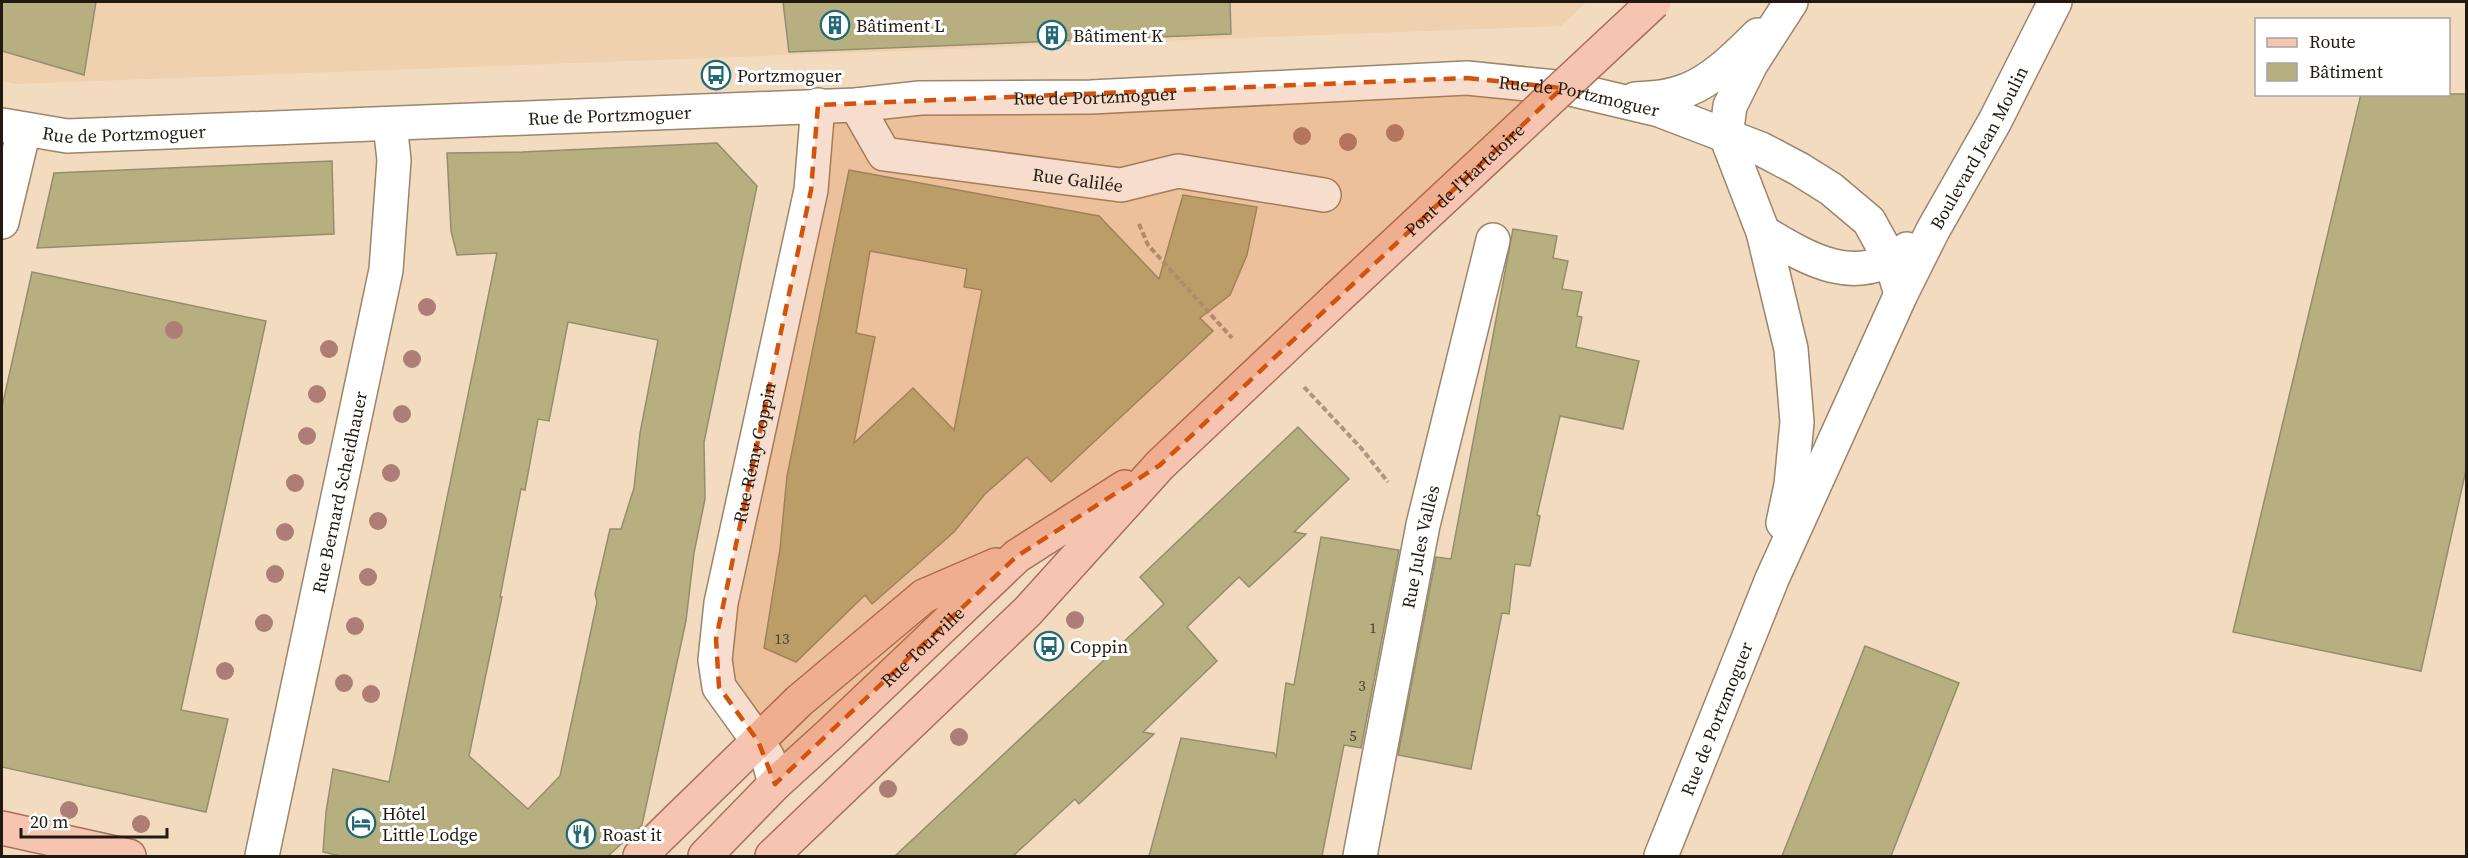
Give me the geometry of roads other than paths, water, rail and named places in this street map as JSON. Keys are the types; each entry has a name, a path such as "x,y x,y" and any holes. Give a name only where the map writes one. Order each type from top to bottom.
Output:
{"main road":[{"name":"Pont de l'Harteloire","path":"1269,364 1654,2"},
{"name":"Rue Tourville","path":"772,856 1028,611 1160,465 1269,364"},
{"name":"Rue Tourville","path":"705,856 775,784 1017,556 1160,465"},
{"path":"640,856 799,702 924,596 1017,556"},
{"path":"2,828 129,856"}],"street":[{"name":"Boulevard Jean Moulin","path":"1900,294 1933,230 1995,121 2055,2"},
{"path":"1619,100 1665,97 1688,90 1747,46 1789,4"},
{"path":"1789,4 1751,64 1730,106 1726,136 1761,149 1799,169 1831,189 1869,221 1891,261 1900,294"},
{"name":"Rue de Portzmoguer","path":"13,128 67,136 856,105 920,98 1091,97 1467,78 1566,88 1659,110 1726,136 1764,232 1791,349 1797,422 1791,485 1772,579"},
{"name":"Rue Rémy Coppin","path":"775,784 768,758 719,687 715,660 716,639 723,591 811,190 818,105"},
{"name":"Rue Galilée","path":"856,105 884,154 1121,185 1178,171 1324,195"},
{"name":"Rue Bernard Scheidhauer","path":"262,856 386,270 394,160 390,124"},
{"path":"2,222 13,128"},
{"path":"1764,232 1800,254 1837,268 1867,267 1891,261 1933,230"},
{"name":"Rue Jules Vallès","path":"1360,856 1423,525 1493,240"},
{"name":"Rue de Portzmoguer","path":"1661,856 1772,579 1900,294"}],"place":[{"name":"Bâtiment L","path":"835,25"},
{"name":"Bâtiment K","path":"1052,35"},
{"name":"Portzmoguer","path":"716,75"},
{"name":"Coppin","path":"1049,646"},
{"name":"Hôtel Little Lodge","path":"361,823"},
{"name":"Roast it","path":"581,834"}]}
